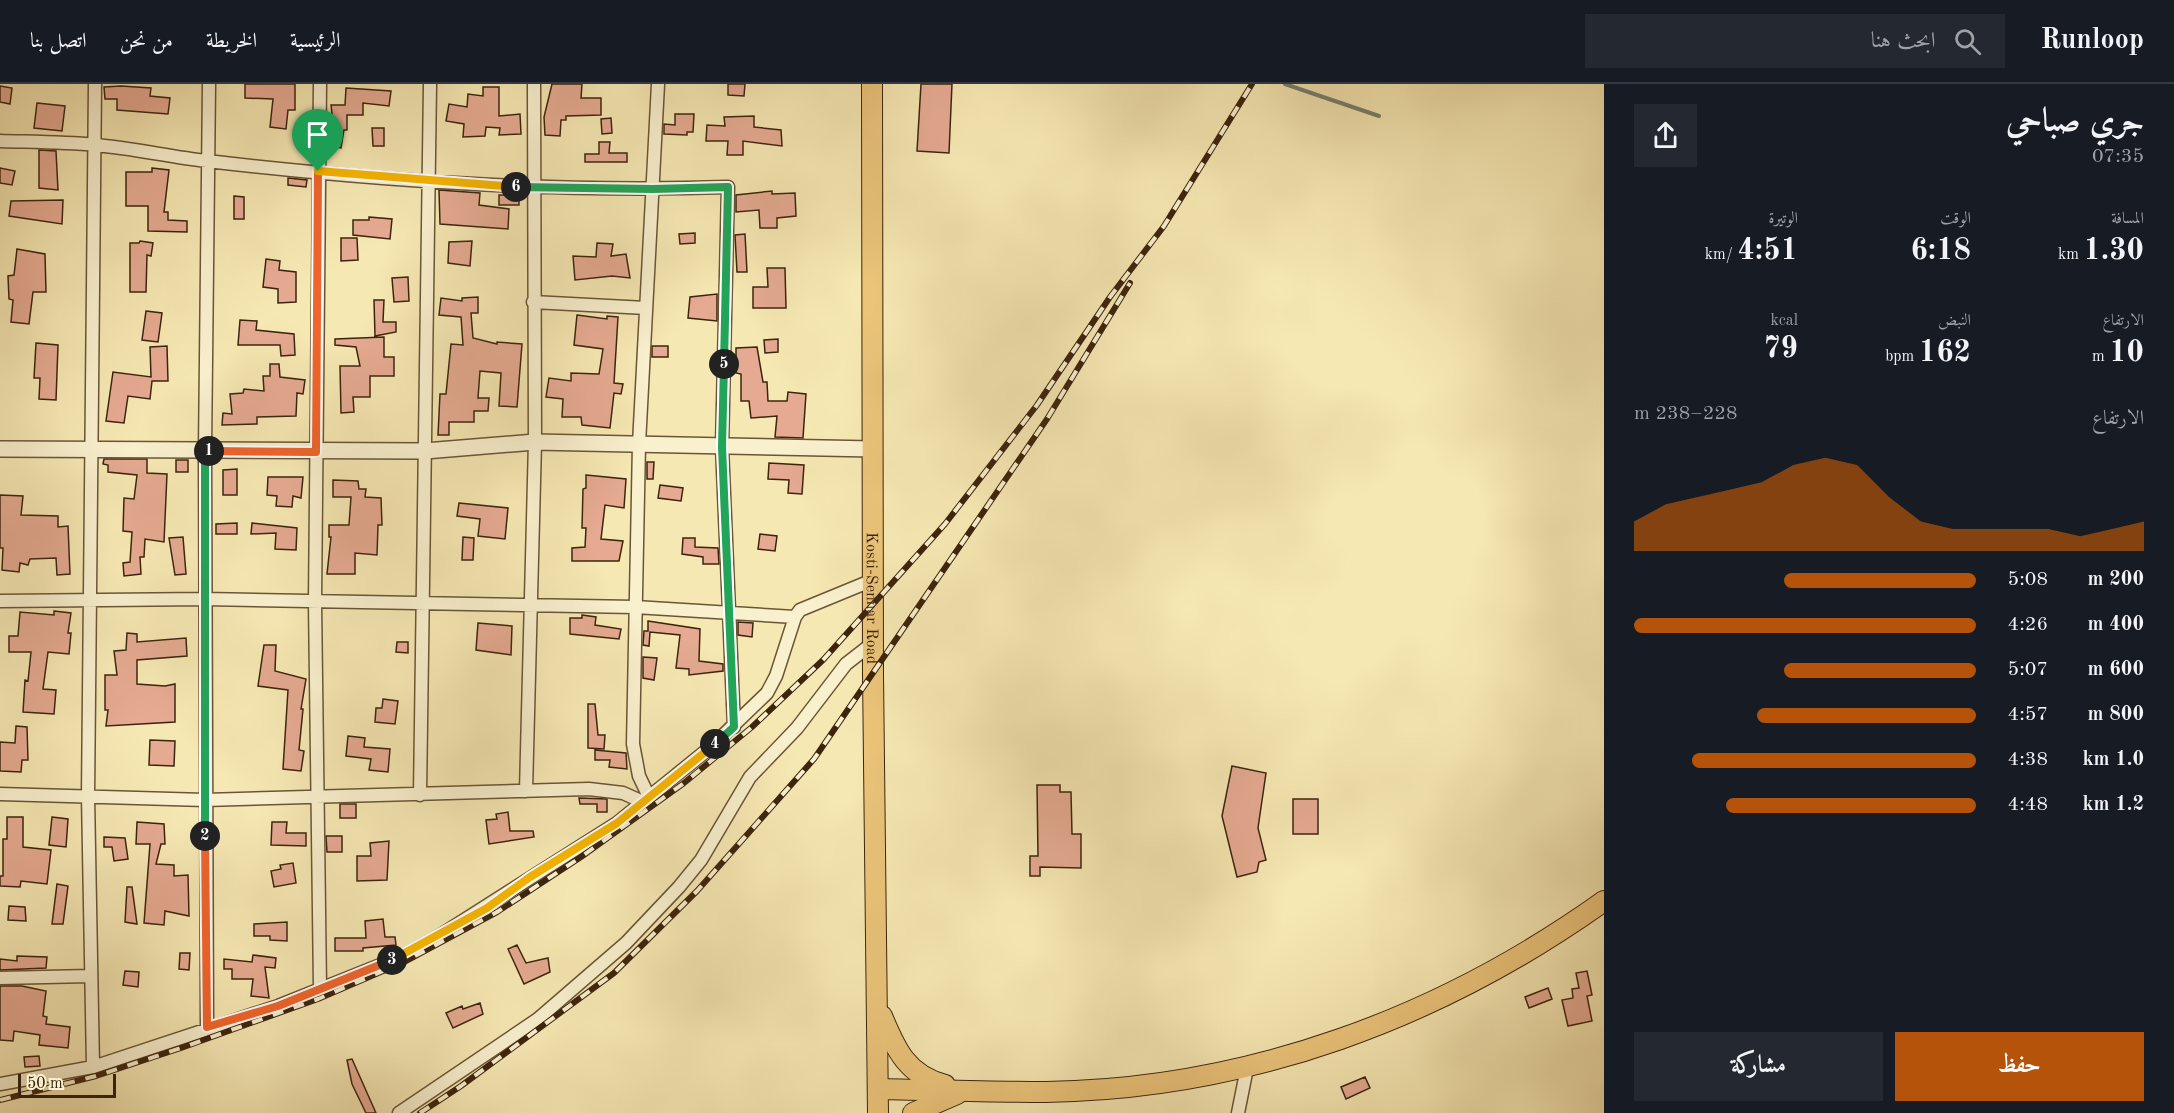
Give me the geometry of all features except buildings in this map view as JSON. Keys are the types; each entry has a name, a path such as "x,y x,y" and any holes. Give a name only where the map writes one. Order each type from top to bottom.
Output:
{"highway":[{"name":"Kosti-Sennar Road","path":"872,84 873,643 878,1113"},
{"path":"878,1089 1048,1092 1119,1087 1247,1068 1352,1036 1412,1012 1479,980 1529,952 1604,901"},
{"path":"877,1003 900,1057 911,1070 925,1079 965,1090"},
{"path":"913,1113 965,1090"}],"street":[{"path":"93,1067 88,796 95,84"},
{"path":"207,1027 205,451 209,84"},
{"path":"320,84 315,602 320,988"},
{"path":"420,795 430,84"},
{"path":"526,791 535,442 534,84"},
{"path":"646,800 633,744 635,607 639,444 658,84"},
{"path":"0,141 95,145 207,161 427,182 533,188 728,187 722,447 734,727"},
{"path":"533,302 646,308"},
{"path":"0,449 424,452 535,442 873,449"},
{"path":"0,1084 93,1067 207,1027 278,1006 403,956 439,936 617,823 646,800 734,727 767,693 776,676 795,617 806,606 873,580"},
{"path":"0,601 205,599 635,607 795,617"},
{"path":"399,1113 538,1018 626,942 679,887 701,860 750,777 797,728 846,664 873,643"},
{"path":"0,795 205,800 605,790 646,800"},
{"path":"0,978 90,976"},
{"path":"1238,1113 1247,1068"}],"waterway":[{"path":"1285,84 1379,116"}],"railway":[{"path":"0,1100 96,1076 181,1048 318,999 404,962 497,912 581,857 684,783 752,727 823,660 945,524 1037,405 1110,297 1164,226 1252,84"},
{"path":"420,1113 461,1086 614,973 697,891 814,759 1047,419 1130,283"}],"route":[{"path":"318,171 427,182 533,188 728,187 722,447 734,727 617,823 530,877 487,908 439,936 403,956 278,1006 207,1027 205,451 316,452 318,171"}]}
